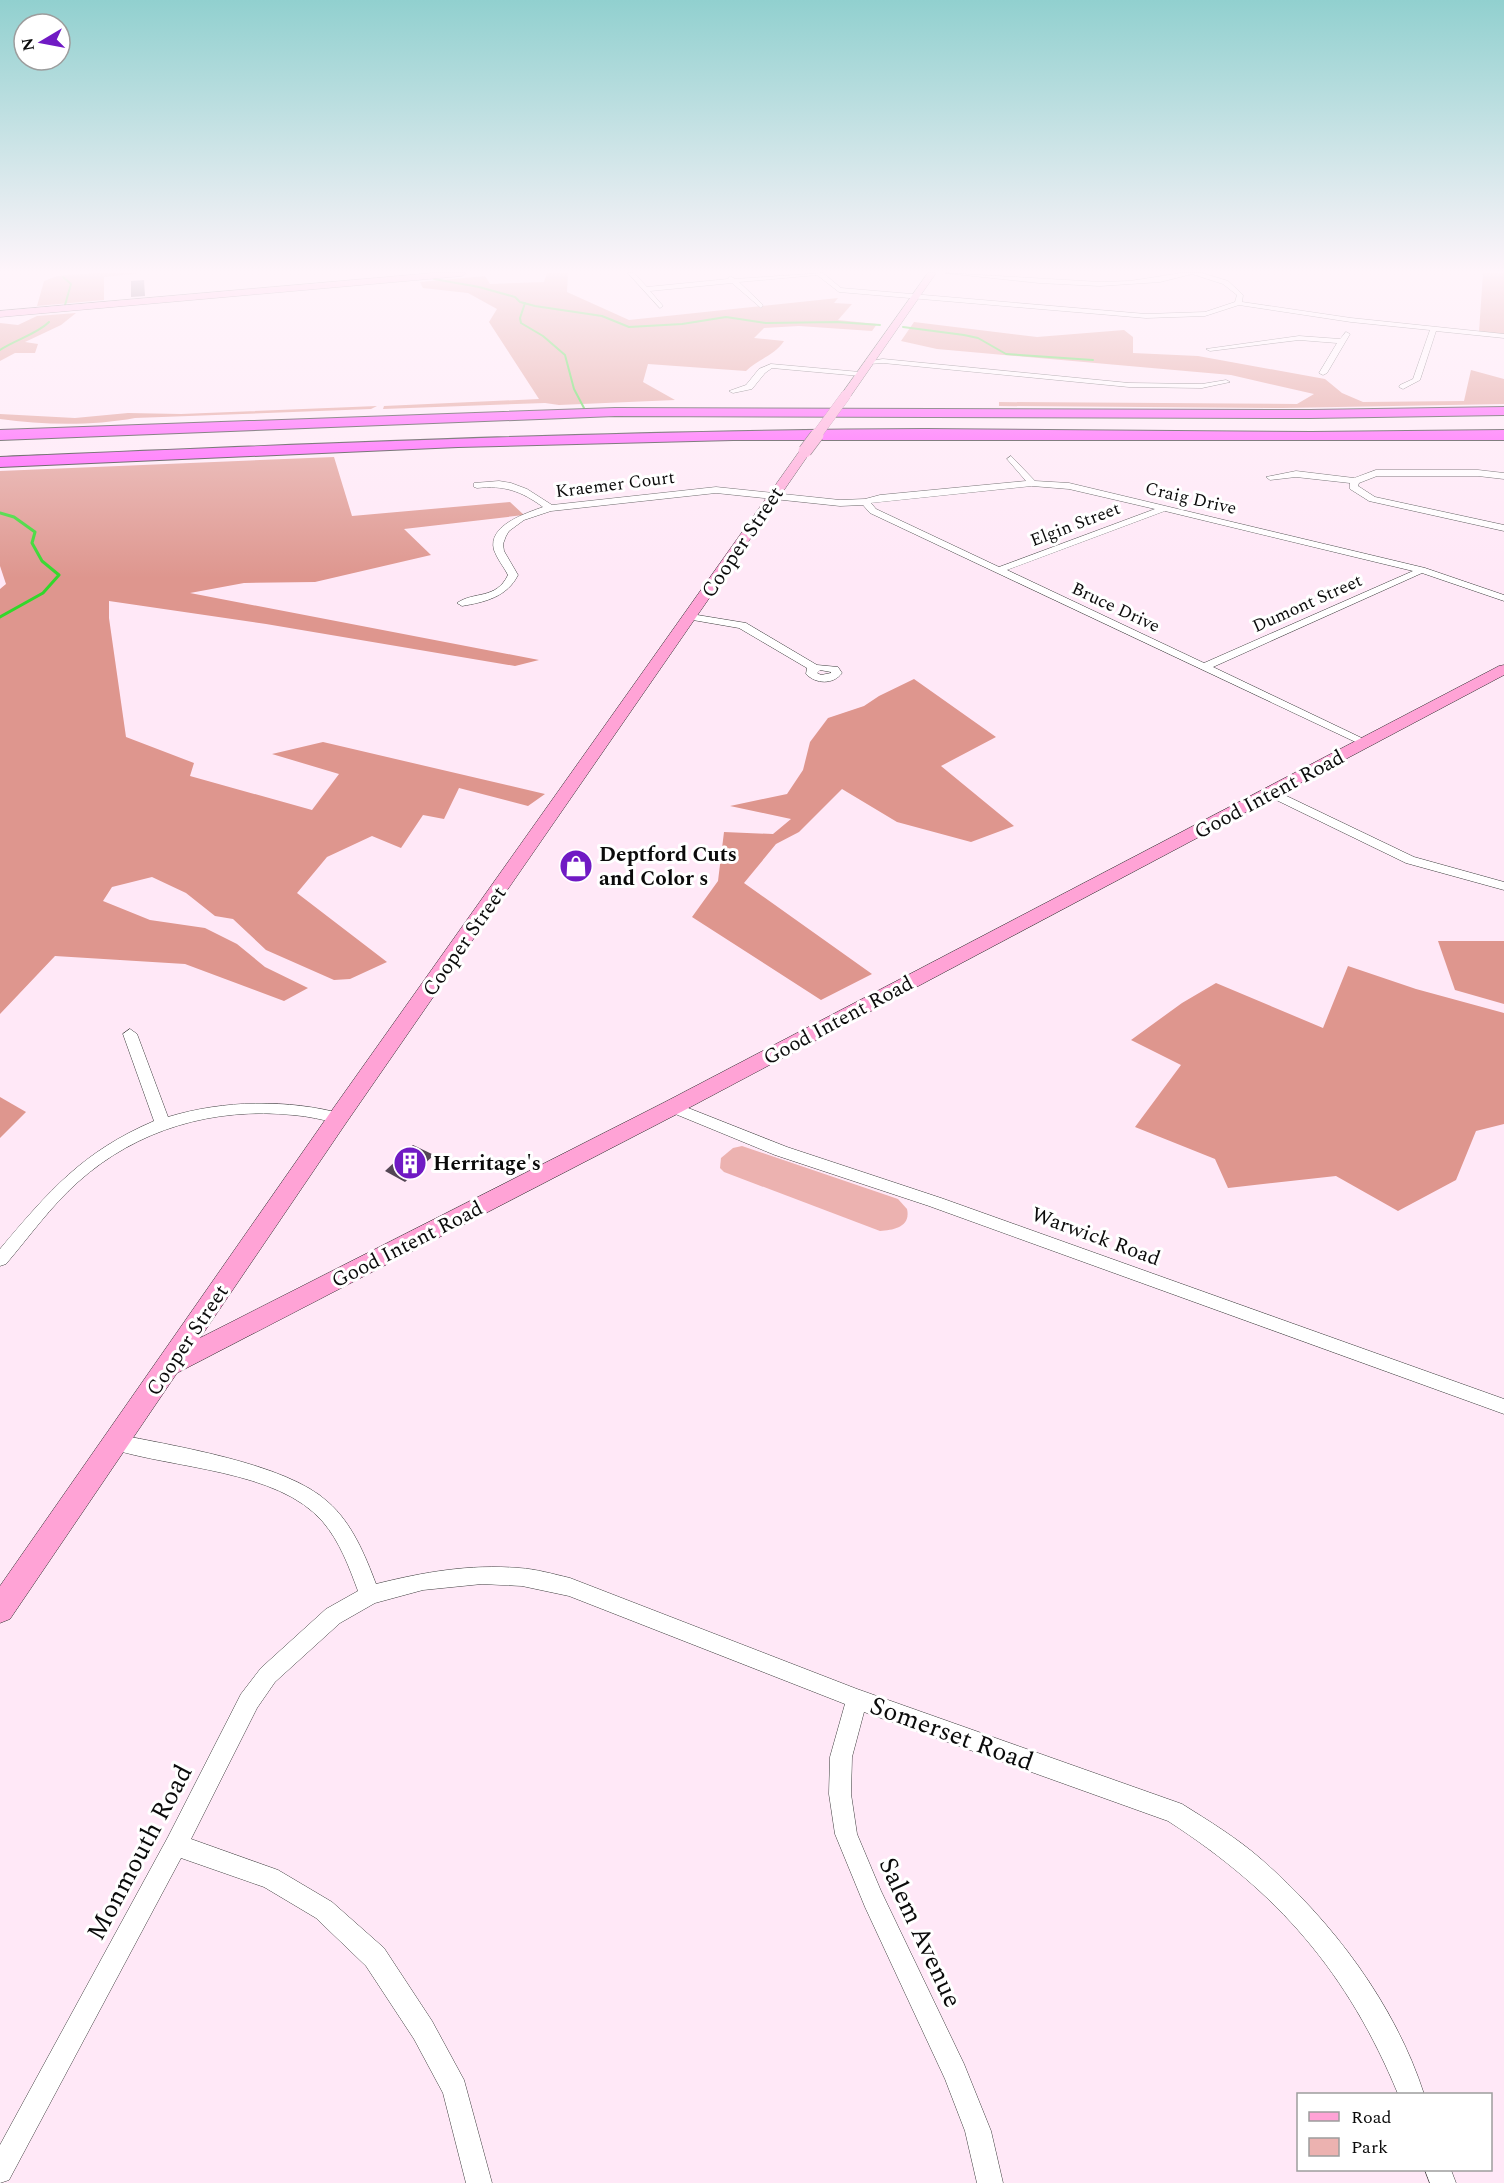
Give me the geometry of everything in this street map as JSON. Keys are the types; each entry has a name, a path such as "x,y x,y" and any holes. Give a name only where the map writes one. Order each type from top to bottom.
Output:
{"highway":[{"path":"0,435 705,410 1298,414 1504,411"},
{"path":"0,425 68,429 249,425"},
{"path":"0,462 734,435 1361,438 1504,435"}],"main road":[{"name":"Cooper Street","path":"0,1610 339,1118 859,375"},
{"name":"Good Intent Road","path":"170,1365 673,1107 1504,669"}],"street":[{"path":"733,391 749,387 759,375"},
{"path":"1014,375 1129,385 1202,386 1226,382"},
{"path":"1403,387 1416,380 1418,375"},
{"path":"1011,459 1032,483"},
{"path":"1270,477 1296,474 1355,481 1367,475 1387,473 1478,473 1504,476"},
{"path":"1355,481 1353,487 1372,499 1504,528"},
{"path":"477,485 504,483 515,485 550,508"},
{"name":"Craig Drive","path":"859,502 1032,483 1086,490 1422,570 1504,598"},
{"name":"Kraemer Court","path":"462,603 482,600 507,586 513,575 499,551 498,544 505,529 521,518 550,508 716,490 774,495"},
{"path":"774,495 821,501 859,502"},
{"name":"Bruce Drive","path":"859,502 873,511 1364,743"},
{"name":"Elgin Street","path":"999,570 1164,509"},
{"name":"Dumont Street","path":"1205,667 1422,570"},
{"path":"691,616 742,625 815,668"},
{"path":"1272,793 1410,860 1504,886"},
{"path":"130,1034 163,1124"},
{"name":"Warwick Road","path":"673,1107 781,1151 935,1202 1504,1407"},
{"path":"0,1260 56,1195 81,1170 106,1153 163,1124 215,1114 286,1109 339,1118"},
{"path":"116,1442 233,1469 288,1487 320,1505 352,1550 370,1595"},
{"name":"Somerset Road","path":"370,1595 423,1581 482,1575 522,1577 570,1587 857,1699 1174,1812 1211,1833 1263,1874 1311,1924 1356,1984 1399,2061 1411,2093"},
{"name":"Monmouth Road","path":"0,2171 176,1845 249,1701 268,1675 333,1616 370,1595"},
{"name":"Salem Avenue","path":"857,1699 841,1757 840,1794 846,1834 873,1899 955,2073 978,2131 990,2183"},
{"path":"176,1845 270,1878 324,1910 375,1957 423,2030 455,2089 479,2183"}],"green space":[{"path":"742,1146 898,1199 907,1209 906,1220 904,1224 896,1228 880,1231 724,1172 720,1168 721,1158 733,1148"}],"shaded area":[{"path":"523,375 645,375 643,382 675,400 383,409 384,406 539,399"},
{"path":"1231,375 1302,375 1325,379 1342,393 1363,402 1464,401 1470,375 1489,375 1504,379 1504,404 1282,408 999,406 999,402 1297,404 1314,394"},
{"path":"377,406 371,409 135,418 85,423 0,419 0,414 75,418 128,413 181,414"},
{"path":"334,457 352,516 510,502 524,515 404,529 431,555 315,582 244,583 190,593 539,660 515,666 266,624 109,601 109,618 126,737 194,763 190,776 312,810 339,774 272,754 323,742 545,794 528,806 459,788 444,819 423,815 401,848 372,836 327,857 297,893 387,962 350,979 334,980 266,950 233,919 215,916 186,893 152,877 112,887 103,901 150,920 205,928 237,944 265,967 308,988 284,1001 185,964 55,956 0,1014 0,589 6,584 0,566 0,471"},
{"path":"914,679 996,737 941,766 1014,826 971,842 897,822 842,789 799,832 776,844 744,883 872,974 821,1000 692,917 718,881 724,832 773,834 791,819 730,806 787,794 803,770 810,742 828,718 864,706"},
{"path":"1438,941 1504,941 1504,1004 1455,990"},
{"path":"1348,966 1416,989 1504,1013 1504,1124 1476,1131 1456,1180 1398,1211 1336,1176 1228,1188 1215,1159 1135,1127 1181,1065 1131,1040 1182,1003 1216,983 1323,1028"},
{"path":"0,1097 26,1112 0,1138"}],"building":[{"name":"Herritage's","path":"413,1145 434,1155 405,1182 385,1171"}],"waterway":[{"path":"570,375 574,389 584,408"},
{"path":"0,513 14,517 35,532 32,543 42,561 59,575 43,593 0,617"}],"place":[{"name":"Deptford Cuts and Color s","path":"576,866"},
{"name":"Herritage's","path":"410,1163"}]}
